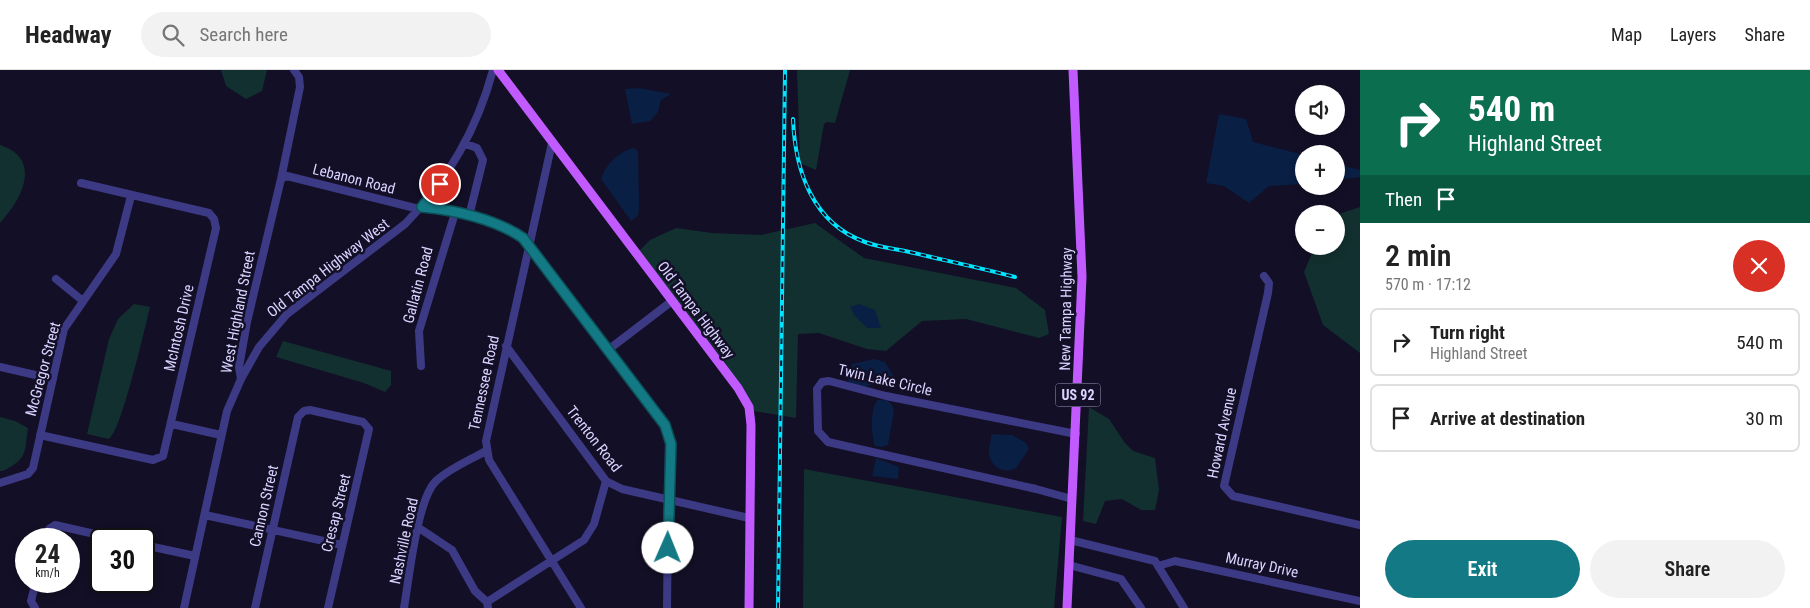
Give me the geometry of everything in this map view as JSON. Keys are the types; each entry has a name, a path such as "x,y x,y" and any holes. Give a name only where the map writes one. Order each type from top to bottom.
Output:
{"main road":[{"name":"Old Tampa Highway","path":"498,70 738,388 749,407 751,425 749,608"},
{"name":"New Tampa Highway","path":"1067,608 1082,277 1073,70"}],"street":[{"name":"West Highland Street","path":"184,608 221,435 227,411 240,379 239,367 245,331 281,179 300,87 299,77 294,70"},
{"name":"Old Tampa Highway West","path":"240,379 259,347 287,314 405,224 422,207 440,184 466,144 480,113 493,70"},
{"name":"Tennessee Road","path":"552,143 486,432 486,451 514,502 581,608"},
{"path":"466,144 477,148 483,160 469,216"},
{"name":"Lebanon Road","path":"281,179 287,176 415,208 422,207 469,216 502,226 523,238 665,425 669,434 667,608"},
{"name":"McIntosh Drive","path":"40,435 153,460 160,458 165,452 216,223 209,213 80,183"},
{"name":"McGregor Street","path":"0,483 31,472 64,329 116,254 131,196"},
{"name":"Gallatin Road","path":"421,366 419,331 455,213"},
{"name":"Howard Avenue","path":"1264,276 1269,283 1268,293 1224,486 1233,496 1360,525"},
{"path":"56,279 83,300"},
{"path":"608,350 672,301"},
{"name":"Trenton Road","path":"506,346 606,481 622,489 749,518"},
{"path":"0,367 53,380"},
{"name":"Twin Lake Circle","path":"1072,499 1036,489 828,442 818,431 817,389 822,382 829,381 886,396 1076,434"},
{"name":"Cresap Street","path":"302,412 310,410 363,422 369,434 328,608"},
{"name":"Cannon Street","path":"255,608 298,418 302,412"},
{"path":"172,424 221,435"},
{"name":"Nashville Road","path":"404,608 424,503 432,486 438,480 486,451"},
{"path":"419,528 452,550 475,591 488,605 577,546 589,532 606,481"},
{"path":"205,514 342,545"},
{"path":"51,528 58,525 71,528"},
{"path":"1070,540 1155,561 1184,608"},
{"path":"155,547 195,556"},
{"name":"Murray Drive","path":"1158,566 1174,561 1360,601"},
{"path":"1069,565 1121,579 1141,608"},
{"path":"33,593 31,601 34,608"}],"green space":[{"path":"221,70 267,70 262,91 246,99 226,86"},
{"path":"797,70 850,70 835,123 827,122 824,124 816,170 800,163"},
{"path":"0,145 13,151 21,160 25,170 21,191 15,203 0,223"},
{"path":"1360,207 1360,353 1323,325 1304,272 1311,255 1345,255 1345,212"},
{"path":"815,223 864,258 1016,288 1045,310 1049,334 1039,338 966,319 922,321 886,351 867,349 819,333 798,334 796,418 754,411 726,364 639,251 650,240 676,228 712,233 761,235"},
{"path":"134,304 150,307 120,418 109,439 87,434 109,339 118,319"},
{"path":"283,341 391,371 391,385 385,392 364,383 276,357"},
{"path":"1089,407 1109,419 1125,443 1133,451 1155,458 1159,490 1155,510 1141,510 1122,499 1105,501 1096,524 1083,521"},
{"path":"0,417 15,421 28,428 25,450 21,459 3,471 0,471"},
{"path":"804,469 1062,517 1054,608 803,608"}],"water":[{"path":"639,88 671,94 661,100 658,112 650,121 632,124 625,89"},
{"path":"1219,114 1246,119 1253,142 1295,153 1295,185 1269,186 1249,203 1224,186 1206,183"},
{"path":"634,148 638,151 639,208 638,216 631,221 601,179 606,168 618,155"},
{"path":"1345,166 1360,170 1360,177 1345,179"},
{"path":"859,304 875,310 881,328 867,328 854,315 850,307"},
{"path":"874,359 885,362 897,382 889,385 864,387 849,382 847,377 852,364"},
{"path":"878,400 889,402 894,410 888,445 882,447 875,446 873,435 872,415 875,403"},
{"path":"991,434 1012,435 1026,443 1029,449 1016,468 1007,471 992,463 989,452"},
{"path":"876,458 899,467 898,479 872,476"}],"railway":[{"path":"778,608 785,70"},
{"path":"793,119 798,157 810,193 819,208 832,222 847,233 877,246 1015,277"}],"route":[{"path":"440,184 422,207 437,208 496,223 512,230 523,238 665,425 671,444 668,548"}]}
